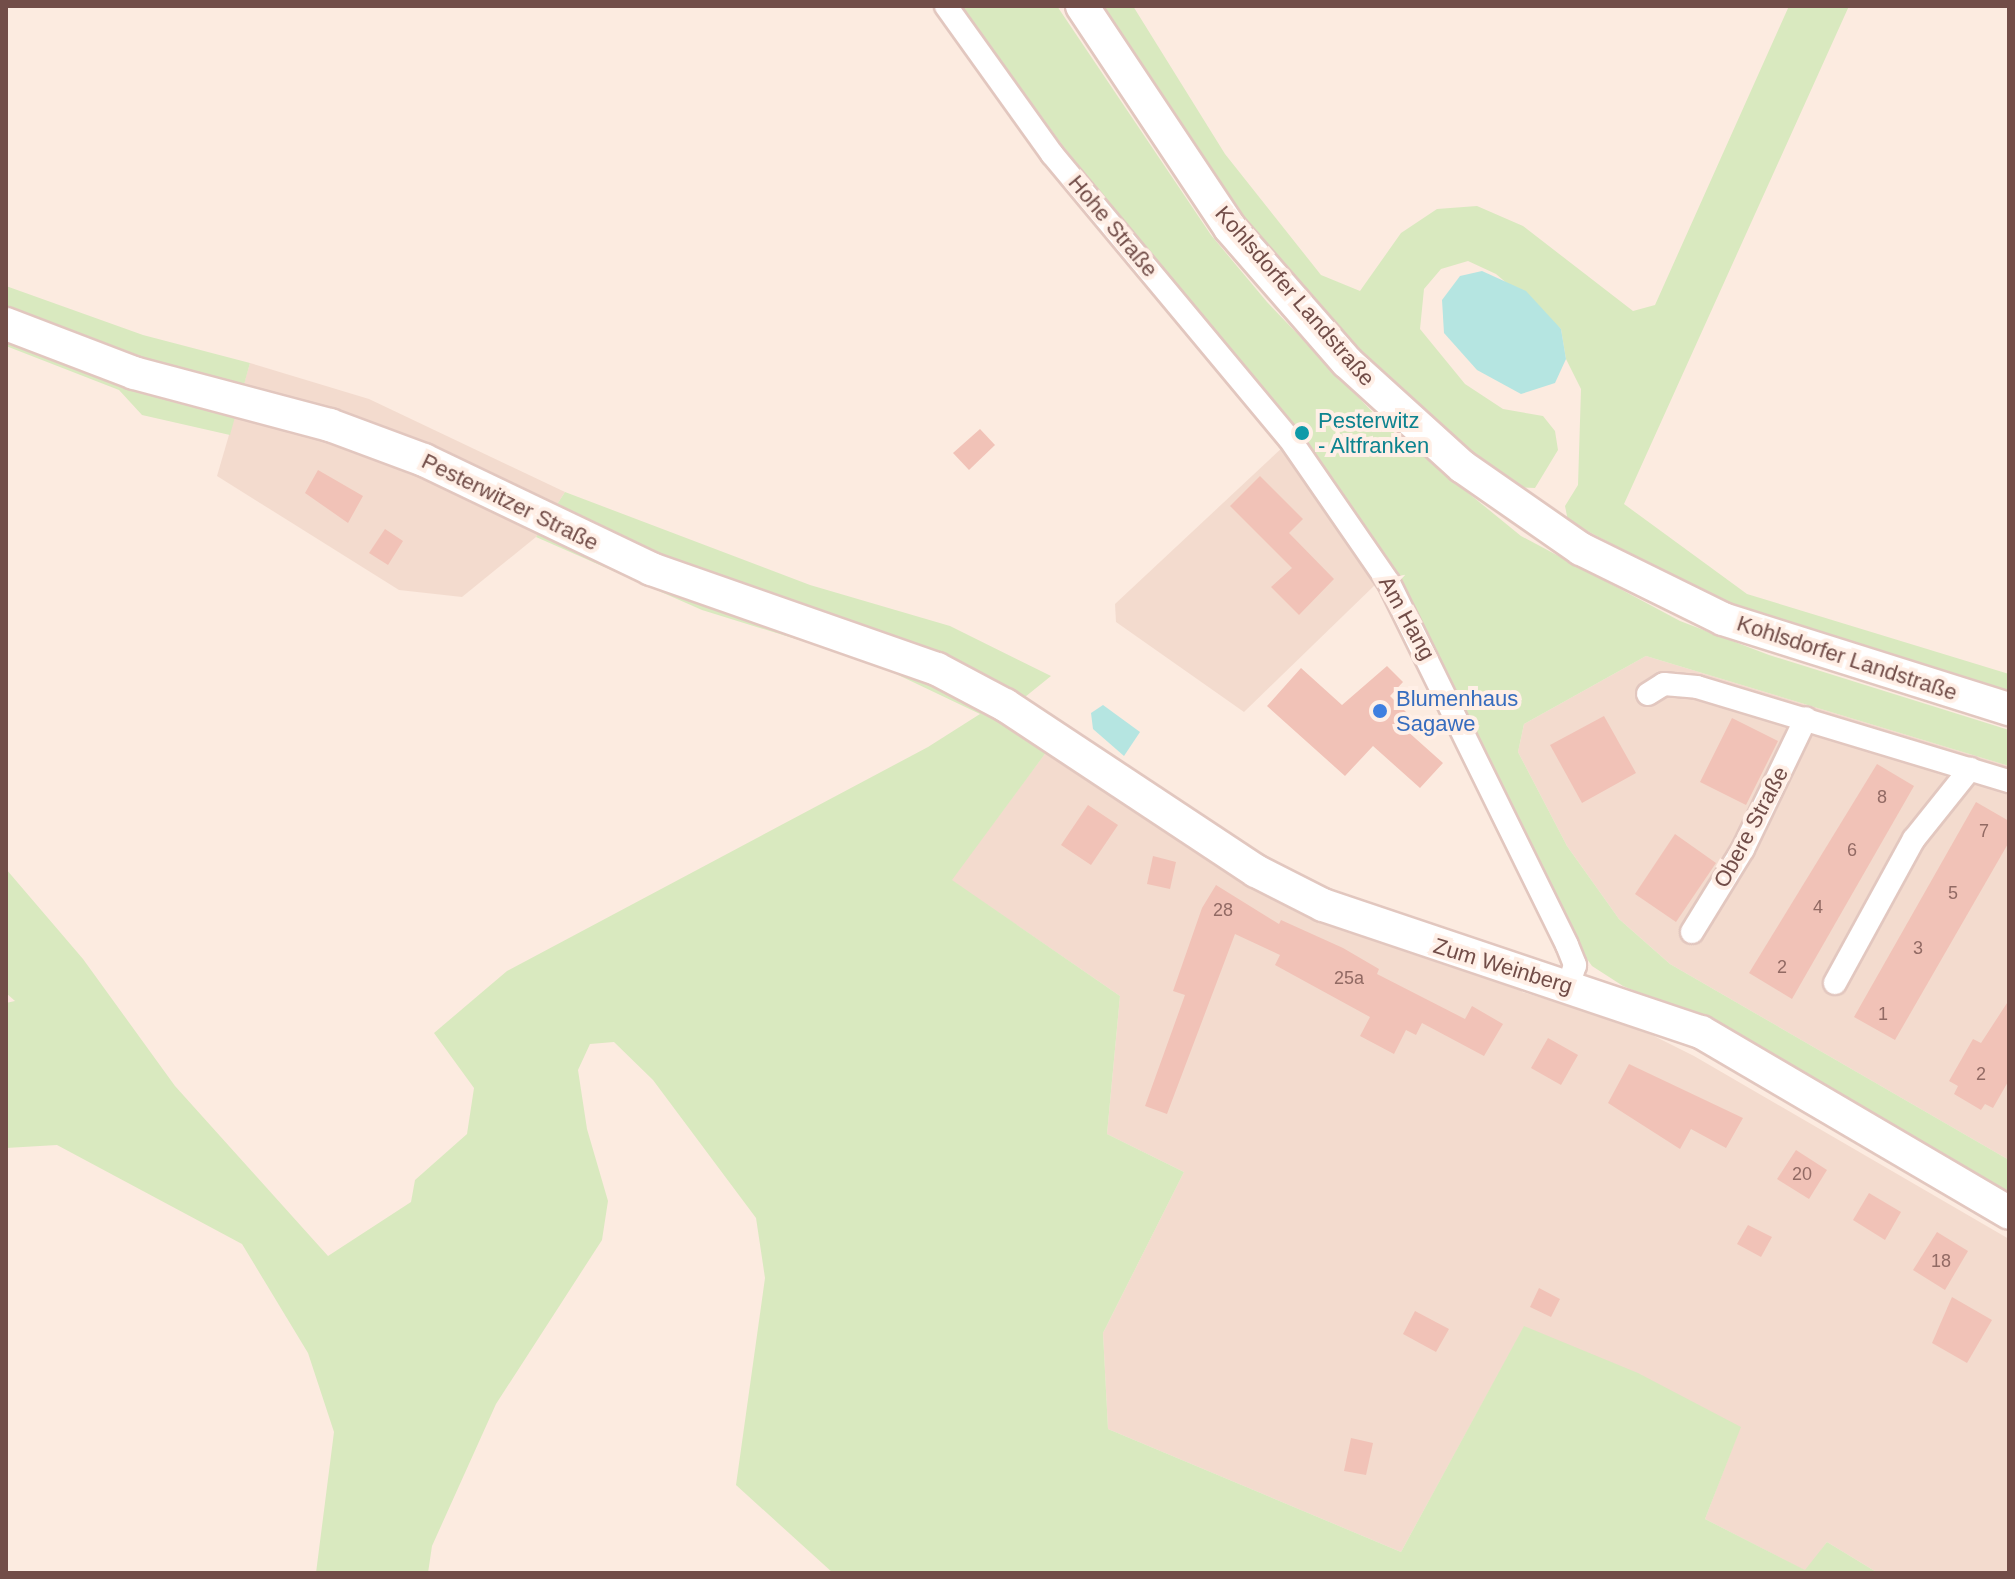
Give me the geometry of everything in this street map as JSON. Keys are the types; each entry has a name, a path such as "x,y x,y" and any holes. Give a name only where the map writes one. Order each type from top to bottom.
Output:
{"street":[{"name":"Hohe Straße","path":"946,6 1052,154 1289,438"},
{"name":"Kohlsdorfer Landstraße","path":"1082,6 1230,228 1347,362 1463,467 1581,549 1723,619 2009,709"},
{"name":"Pesterwitzer Straße","path":"6,324 134,373 330,425 424,460 651,569 888,649 1005,705"},
{"name":"Am Hang","path":"1289,438 1389,583 1441,681 1567,945 1575,965 1568,986"},
{"path":"1648,694 1664,684 1697,687 2009,781"},
{"name":"Zum Weinberg","path":"1005,705 1180,825 1323,905 1701,1032 2009,1213"},
{"name":"Obere Straße","path":"1692,932 1743,849 1806,718"},
{"path":"1835,983 1914,839 1970,769"}],"shaded area":[{"path":"250,363 369,399 565,492 536,537 462,597 399,590 217,476"},
{"path":"1284,446 1378,582 1244,712 1116,622 1115,604"},
{"path":"1646,656 2009,766 2009,1160 1670,964 1619,919 1567,846 1518,752 1524,724"},
{"path":"1067,724 1263,856 1330,891 1530,962 1522,992 1632,1025 1694,1056 2009,1239 2009,1573 1878,1573 1827,1542 1806,1571 1705,1519 1740,1428 1524,1327 1401,1552 1108,1429 1103,1333 1184,1172 1107,1134 1120,996 951,880"}],"green space":[{"path":"961,6 1057,6 1211,235 1267,302 1386,426 1521,536 1680,621 1769,655 2009,730 2009,766 1646,656 1524,724 1518,752 1567,846 1619,919 1670,964 2009,1160 2009,1200 1712,1023 1623,986 1592,966 1562,924 1445,673 1391,574 1294,434 1063,146"},
{"path":"1097,6 1133,6 1225,154 1321,275 1360,291 1401,233 1437,209 1477,206 1523,226 1633,311 1655,305 1789,6 1849,6 1624,504 1747,594 2009,674 2009,692 1725,603 1568,521 1565,506 1578,485 1581,389 1566,359 1561,329 1496,274 1468,261 1441,269 1424,289 1420,329 1465,384 1503,409 1543,416 1555,431 1558,450 1535,488 1515,487 1386,381 1307,297 1206,169"},
{"path":"6,286 143,335 250,363 230,435 142,415 119,390 6,346"},
{"path":"565,492 810,585 950,626 1051,676 1025,697 1067,724 952,880 1120,996 1107,1134 1184,1172 1103,1333 1108,1429 1401,1552 1524,1326 1638,1373 1741,1427 1705,1519 1805,1570 1827,1542 1878,1573 833,1573 736,1485 765,1278 756,1218 653,1080 614,1042 590,1044 578,1070 587,1129 608,1201 602,1240 496,1404 432,1546 428,1573 316,1573 334,1432 308,1353 242,1244 57,1145 6,1148 6,1003 15,1001 6,993 6,869 83,959 175,1086 328,1256 411,1202 415,1180 467,1134 474,1088 434,1033 507,971 928,747 980,714 873,663 702,610 536,537"}],"water":[{"path":"1482,271 1526,291 1561,329 1566,359 1555,383 1521,394 1477,370 1444,333 1442,300 1460,276"},
{"path":"1103,705 1140,732 1124,756 1093,729 1091,713"}],"building":[{"path":"980,429 995,445 969,470 953,453"},
{"path":"318,470 363,496 348,523 305,493"},
{"path":"1260,476 1303,519 1289,533 1334,579 1299,615 1271,587 1292,568 1230,506"},
{"path":"385,529 403,541 388,565 369,553"},
{"path":"1387,666 1403,682 1390,696 1415,721 1406,730 1443,763 1420,788 1373,746 1345,776 1267,706 1301,668 1342,705"},
{"path":"1604,716 1636,773 1582,803 1550,745"},
{"path":"1732,718 1778,741 1746,805 1700,782"},
{"path":"1877,764 1914,786 1792,999 1749,973"},
{"path":"1976,802 2009,821 2009,842 1895,1040 1854,1017"},
{"path":"1088,805 1118,825 1091,865 1061,845"},
{"path":"1675,834 1716,863 1676,922 1635,894"},
{"path":"1153,856 1176,862 1170,889 1147,884"},
{"path":"1216,885 1279,924 1281,920 1343,948 1379,969 1377,974 1465,1019 1472,1006 1503,1024 1484,1056 1422,1023 1416,1035 1406,1030 1394,1054 1360,1036 1370,1017 1275,965 1280,955 1235,934 1167,1114 1145,1106 1185,995 1173,991 1202,908"},
{"path":"2009,1000 2009,1080 1993,1108 1985,1104 1981,1110 1954,1094 1958,1086 1949,1081 1973,1039 1981,1043"},
{"path":"1548,1038 1578,1055 1561,1085 1531,1068"},
{"path":"1629,1064 1743,1118 1726,1148 1691,1129 1680,1149 1608,1103"},
{"path":"1796,1150 1827,1170 1809,1199 1777,1179"},
{"path":"1869,1193 1901,1212 1885,1240 1853,1220"},
{"path":"1748,1225 1772,1237 1761,1257 1737,1244"},
{"path":"1937,1232 1968,1251 1945,1290 1913,1270"},
{"path":"1539,1288 1560,1299 1551,1317 1530,1307"},
{"path":"1952,1297 1992,1320 1967,1363 1932,1343"},
{"path":"1415,1311 1449,1329 1436,1352 1403,1334"},
{"path":"1351,1438 1373,1443 1366,1475 1344,1471"}],"place":[{"name":"Pesterwitz - Altfranken","path":"1302,433"},
{"name":"Blumenhaus Sagawe","path":"1380,711"}]}
